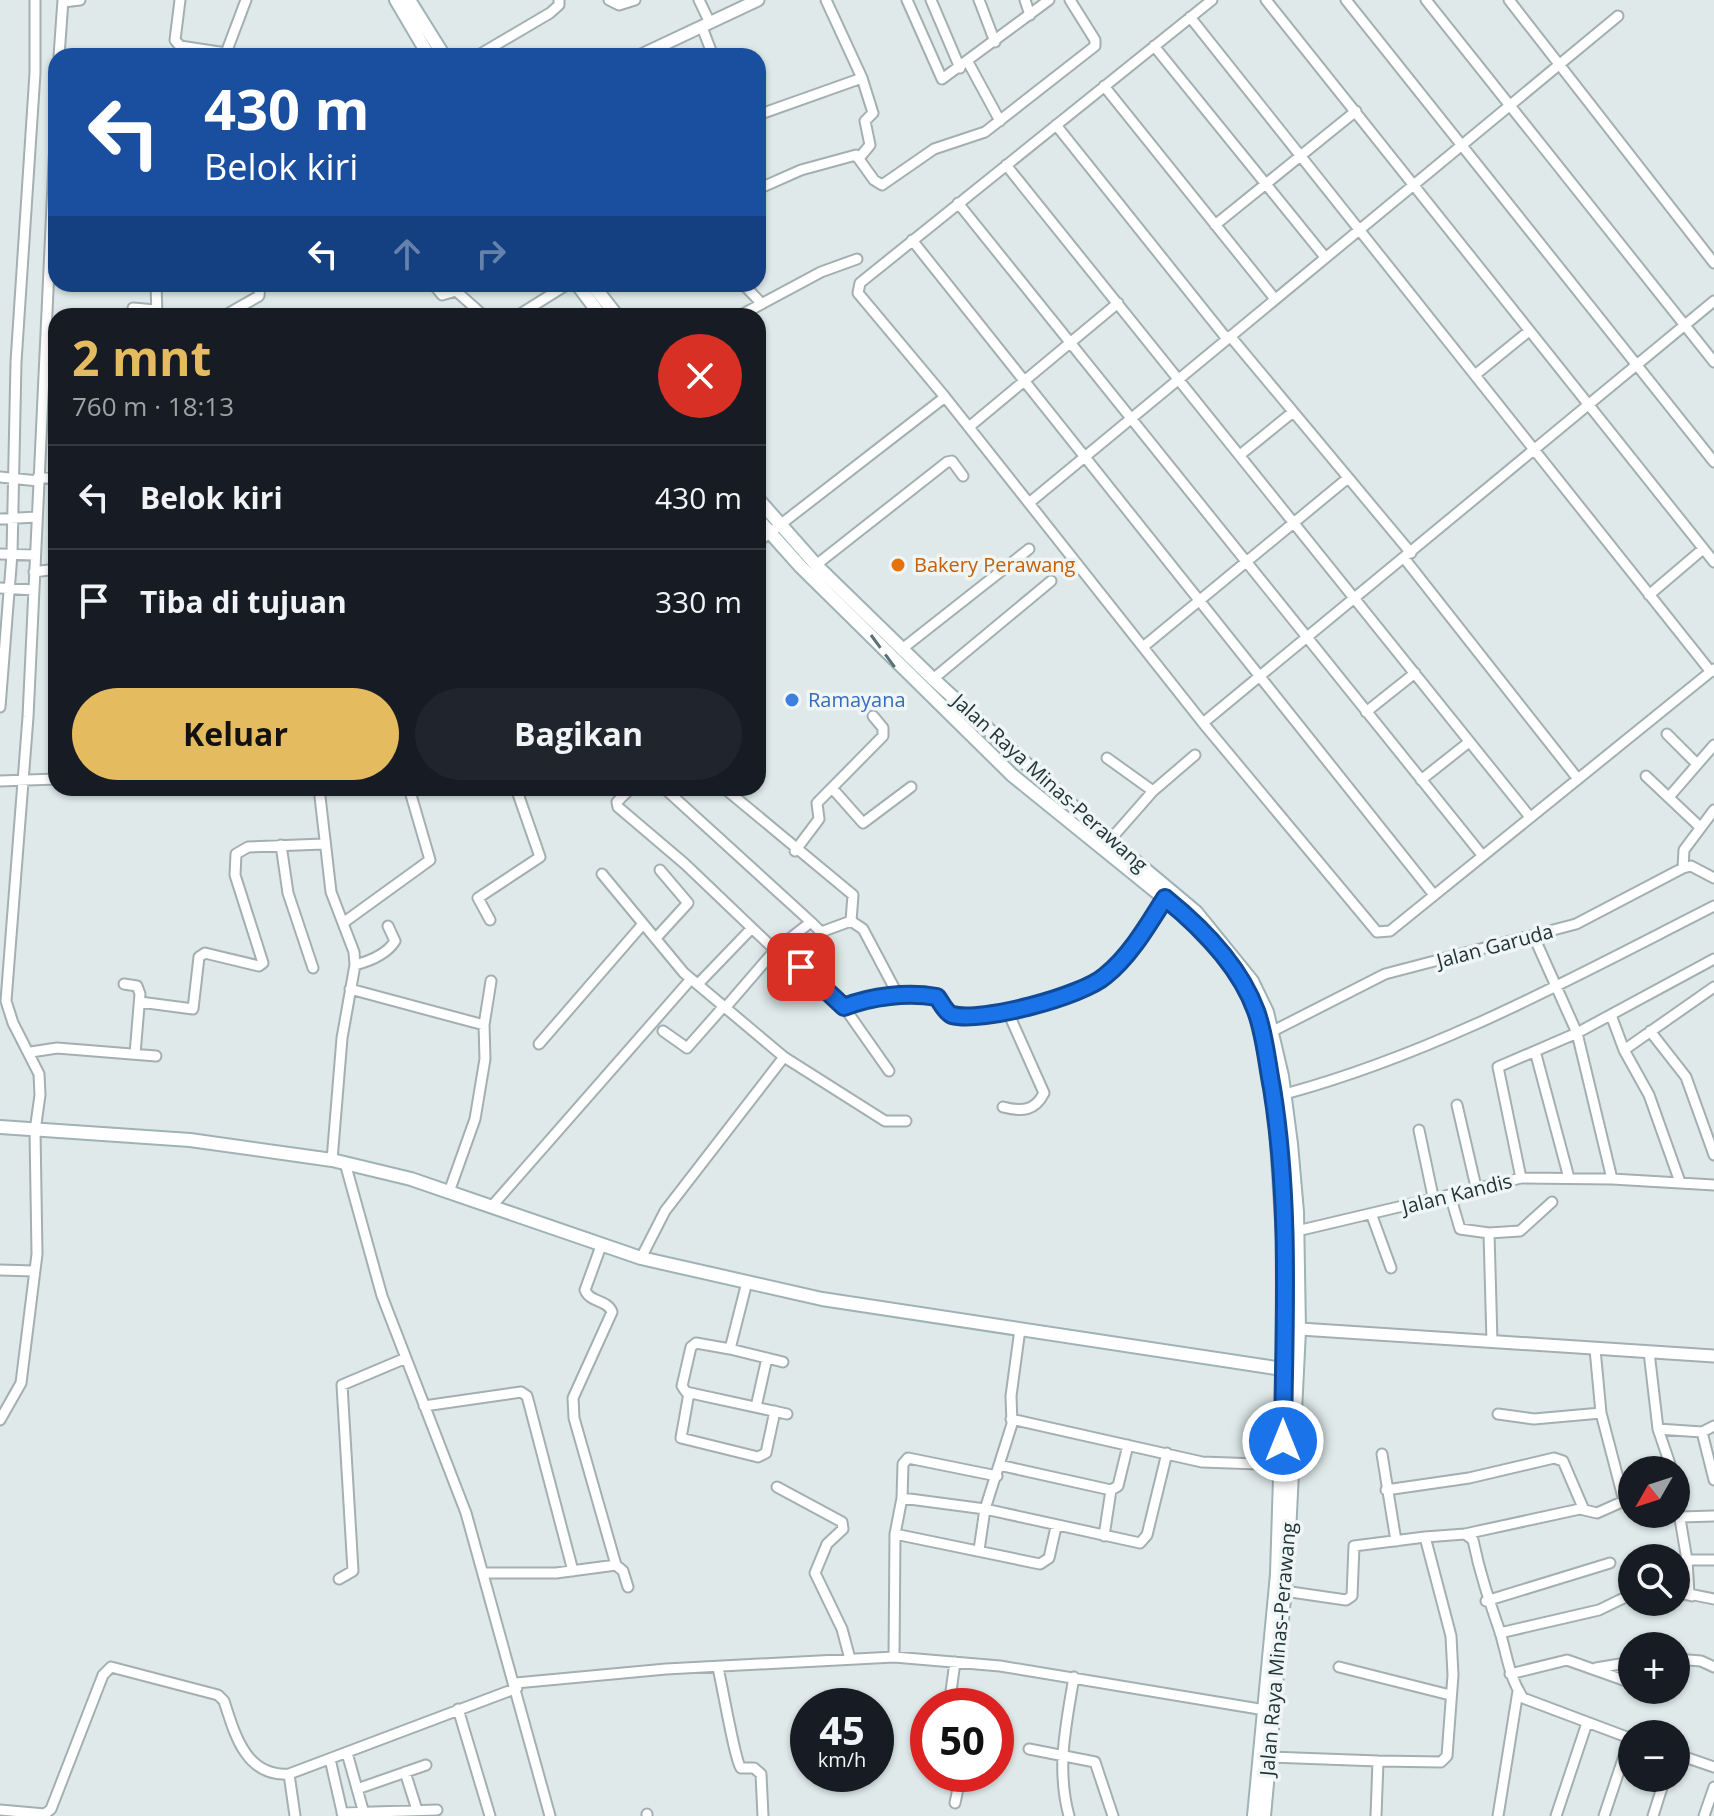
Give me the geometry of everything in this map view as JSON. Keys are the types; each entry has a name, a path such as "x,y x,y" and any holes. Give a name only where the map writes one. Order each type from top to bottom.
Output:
{"main road":[{"path":"396,0 424,48"},
{"path":"409,0 439,48"},
{"path":"598,292 611,308"},
{"name":"Jalan Raya Minas-Perawang","path":"766,514 773,528 1012,775 1196,912 1252,981 1273,1031 1285,1094 1297,1231 1299,1330 1290,1370 1265,1710 1254,1816"},
{"name":"Jalan Raya Minas-Perawang","path":"766,524 816,565 933,679 1168,893 1224,958 1243,984 1257,1013 1275,1110 1282,1185 1285,1328 1290,1370 1284,1591 1264,1816"},
{"path":"0,1127 190,1140 338,1161 449,1192 641,1258 822,1299 1290,1370"}],"street":[{"path":"0,707 4,589 12,554 12,478 35,73 35,0"},
{"path":"60,48 63,1 80,0"},
{"path":"178,48 175,40 180,0"},
{"path":"228,48 246,0"},
{"path":"609,0 619,5 635,0"},
{"path":"699,0 711,48"},
{"path":"656,48 758,0"},
{"path":"826,0 862,78 873,114 865,120 870,145 860,157"},
{"path":"907,0 939,78 945,79 1049,0"},
{"path":"931,0 964,65 1000,121"},
{"path":"979,0 995,42"},
{"path":"1025,0 1030,15"},
{"path":"766,185 801,170 849,155 860,157 874,180 882,185 934,149 985,132 1095,46 1095,40 1070,0"},
{"path":"1190,17 1360,228 1533,451 1712,671 1390,931 1373,930 1203,723 858,291 864,279 958,203 1190,17 1212,0"},
{"path":"1266,0 1714,562"},
{"path":"1426,0 1714,362"},
{"path":"1509,0 1714,263"},
{"path":"490,48 562,2"},
{"path":"1352,2 1714,462"},
{"path":"1029,503 1618,16"},
{"path":"1154,46 1325,257"},
{"path":"766,112 862,78"},
{"path":"1104,86 1275,299"},
{"path":"1215,225 1356,111"},
{"path":"1056,125 1228,338 1348,478 1578,779"},
{"path":"1006,165 1530,817"},
{"path":"958,203 1482,855"},
{"path":"912,240 1434,895"},
{"path":"754,308 821,272 857,259"},
{"path":"0,1420 21,1383 34,1271 35,1131 39,1074 31,1052 13,1023 6,1001 34,590 48,282"},
{"path":"238,308 259,296 259,292"},
{"path":"457,292 475,308"},
{"path":"530,308 555,292"},
{"path":"751,292 762,304"},
{"path":"1203,723 1714,301"},
{"path":"969,427 1118,303"},
{"path":"1475,375 1529,331"},
{"path":"766,535 945,397"},
{"path":"1240,455 1293,412"},
{"path":"816,565 947,462 952,461 963,476"},
{"path":"0,477 48,479"},
{"path":"1143,647 1348,478"},
{"path":"0,519 37,517"},
{"path":"902,649 1029,549"},
{"path":"1649,595 1703,549"},
{"path":"0,554 35,555"},
{"path":"34,572 48,570"},
{"path":"933,679 1051,581"},
{"path":"4,589 34,590"},
{"path":"1366,712 1415,673"},
{"path":"795,851 819,819 816,805 883,736 883,728 873,716"},
{"path":"1667,734 1695,762"},
{"path":"1421,780 1469,742"},
{"path":"1669,797 1695,762 1714,745"},
{"path":"1110,840 1153,791 1195,755"},
{"path":"1107,758 1153,791"},
{"path":"1646,776 1700,827"},
{"path":"0,781 48,779"},
{"path":"832,788 863,823 911,787"},
{"path":"320,796 331,892 354,952 355,965 342,1038 338,1161 382,1296 466,1513 550,1816"},
{"path":"343,923 430,860 431,853 412,796"},
{"path":"490,920 478,898 540,857 519,796"},
{"path":"623,796 617,802 618,807 844,1007 889,1071"},
{"path":"673,796 821,932 851,921"},
{"path":"733,796 795,851 853,895 851,921"},
{"path":"1713,876 1691,866 1683,868 1684,850 1714,810"},
{"path":"140,1002 193,1009 199,957 205,953 259,966 263,963 233,860 248,847 323,844"},
{"path":"281,845 288,893 313,968"},
{"name":"Jalan Garuda","path":"1273,1031 1385,974 1576,924 1683,868"},
{"path":"656,938 688,903 660,870"},
{"path":"602,874 695,981 784,1057 885,1121 906,1121"},
{"path":"844,1007 864,999 934,996 946,1011 955,1015 1007,1010 1058,1000 1095,984 1140,937 1168,893"},
{"path":"1285,1094 1395,1061 1467,1030 1714,906"},
{"path":"851,921 863,929 899,997"},
{"path":"663,1031 687,1048 778,948 811,922"},
{"path":"539,1044 643,924"},
{"path":"355,965 369,961 393,945 388,926"},
{"path":"492,1206 695,981 752,928"},
{"path":"1534,937 1553,986 1577,1033 1612,1179"},
{"path":"1521,1178 1497,1070 1501,1064 1577,1033 1714,959"},
{"path":"449,1192 475,1119 485,1059 484,1025 491,981"},
{"path":"124,984 137,987 140,1002 135,1054"},
{"path":"1624,1050 1714,987"},
{"path":"350,989 484,1025"},
{"path":"1003,1107 1022,1111 1033,1108 1044,1093 1041,1079 1007,1010"},
{"path":"1611,1015 1624,1050 1649,1095 1680,1182"},
{"path":"1650,1031 1686,1077 1714,1155"},
{"path":"31,1052 57,1048 156,1056"},
{"path":"1535,1051 1569,1178"},
{"path":"641,1258 665,1211 784,1057"},
{"path":"1457,1105 1476,1187"},
{"path":"1419,1130 1434,1201"},
{"name":"Jalan Kandis","path":"1297,1231 1372,1216 1521,1178 1714,1185"},
{"path":"1450,1195 1460,1229 1489,1233 1520,1231 1552,1202"},
{"path":"1372,1216 1391,1268"},
{"path":"1489,1233 1492,1342"},
{"path":"601,1246 585,1290 590,1298 608,1305 612,1312 573,1398 574,1418 616,1565 623,1571 628,1587"},
{"path":"0,1270 34,1271"},
{"path":"730,1349 747,1282"},
{"path":"1285,1328 1714,1356"},
{"path":"979,1550 985,1509 1011,1419 1020,1329"},
{"path":"783,1362 696,1343 691,1347 682,1386 689,1393 787,1414"},
{"path":"1284,1591 1346,1600 1352,1596 1352,1549 1465,1534 1584,1510 1597,1513 1621,1504 1625,1496 1601,1413 1595,1349"},
{"path":"1649,1352 1658,1429 1667,1456"},
{"path":"339,1579 347,1578 353,1571 342,1385 406,1358"},
{"path":"756,1407 767,1358"},
{"path":"424,1406 521,1392 527,1396 573,1571"},
{"path":"689,1393 681,1438 758,1457 766,1453 775,1411"},
{"path":"1498,1414 1534,1419 1601,1413"},
{"path":"1011,1419 1202,1462 1283,1465"},
{"path":"1658,1429 1702,1432 1714,1426"},
{"path":"1702,1432 1714,1480"},
{"path":"999,1465 1111,1490 1118,1486 1128,1445"},
{"path":"902,1498 985,1509 1140,1543 1144,1540 1167,1453"},
{"path":"1382,1454 1396,1541"},
{"path":"894,1657 895,1534 902,1498 903,1464 908,1458 997,1476"},
{"path":"1386,1490 1469,1478 1554,1458 1563,1461 1584,1510"},
{"path":"777,1487 842,1522 843,1529 827,1544 815,1573 842,1629 850,1659"},
{"path":"1104,1536 1111,1490"},
{"path":"1690,1517 1714,1516"},
{"path":"895,1534 1032,1564 1049,1558 1056,1527"},
{"path":"1465,1534 1473,1540 1486,1601 1500,1633 1510,1674 1518,1691 1528,1702 1618,1734"},
{"path":"1269,1757 1444,1760 1451,1636 1425,1537"},
{"path":"1690,1560 1714,1560"},
{"path":"1486,1601 1610,1563"},
{"path":"483,1573 573,1571 616,1565"},
{"path":"1690,1582 1692,1596 1714,1599"},
{"path":"1500,1633 1599,1610 1618,1601"},
{"path":"0,1810 45,1814 51,1809 103,1675 111,1667 218,1695 224,1701 245,1754 268,1772 289,1774 516,1685 666,1669 894,1657 1074,1677 1265,1710"},
{"path":"1510,1674 1567,1660 1618,1678"},
{"path":"1690,1660 1714,1667"},
{"path":"951,1688 955,1662"},
{"path":"1592,1668 1618,1664"},
{"path":"1339,1667 1450,1695"},
{"path":"718,1668 733,1729 735,1759 741,1768 754,1768 761,1774 763,1816"},
{"path":"1069,1816 1063,1791 1061,1755 1074,1677"},
{"path":"1498,1816 1518,1691"},
{"path":"458,1709 490,1816"},
{"path":"1556,1816 1587,1723"},
{"path":"1029,1749 1095,1762 1113,1816"},
{"path":"347,1753 363,1810"},
{"path":"330,1759 342,1814 363,1810 437,1810"},
{"path":"1690,1759 1714,1767"},
{"path":"1376,1816 1378,1761"},
{"path":"357,1789 426,1765"},
{"path":"405,1772 417,1810"},
{"path":"289,1774 295,1816"},
{"path":"1604,1816 1618,1776"},
{"path":"1704,1816 1714,1787"},
{"path":"955,1803 957,1792"},
{"path":"1653,1816 1661,1792"}],"railway":[{"path":"871,635 896,669"}],"place":[{"name":"Bakery Perawang","path":"898,565"},
{"name":"Ramayana","path":"792,700"}],"route":[{"path":"801,967 844,1007 864,999 925,995 937,997 946,1011 955,1015 1007,1010 1058,1000 1083,991 1109,974 1140,937 1165,898 1180,911 1206,937 1243,984 1257,1013 1265,1049 1282,1185 1286,1285 1283,1441"}]}
